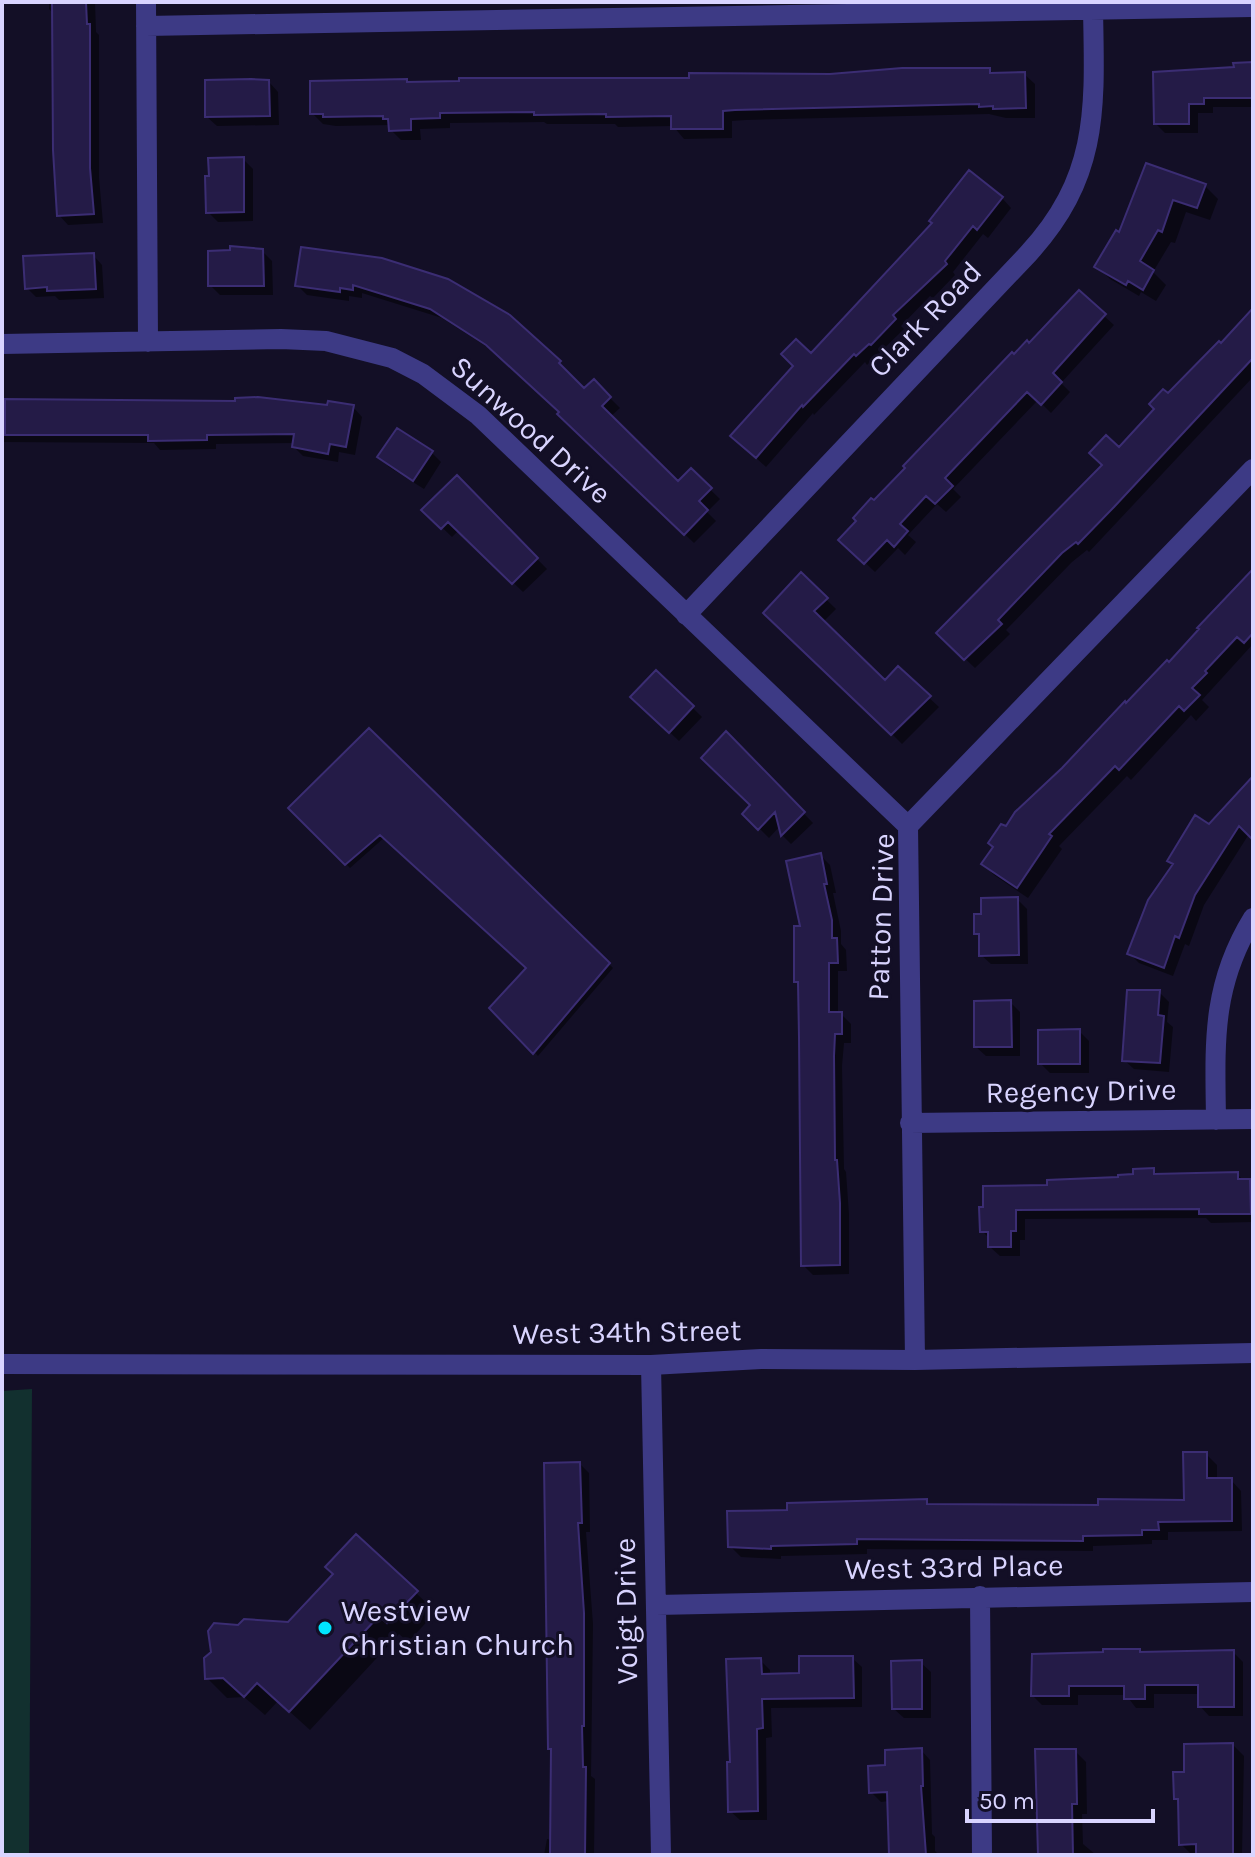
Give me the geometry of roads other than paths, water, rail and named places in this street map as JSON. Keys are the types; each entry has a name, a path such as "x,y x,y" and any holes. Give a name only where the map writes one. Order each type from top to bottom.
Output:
{"street":[{"path":"146,2 148,342"},
{"path":"146,26 1253,7"},
{"name":"Clark Road","path":"686,615 1028,254 1057,218 1079,175 1091,129 1094,94 1093,10"},
{"name":"Sunwood Drive","path":"2,344 315,340 371,351 423,374 478,415 908,826"},
{"name":"Patton Drive","path":"915,1360 908,826 1253,469"},
{"path":"1216,1120 1214,1042 1219,1007 1236,951 1253,918"},
{"name":"Regency Drive","path":"910,1123 1253,1119"},
{"name":"West 34th Street","path":"2,1364 651,1365 761,1359 915,1360 1253,1353"},
{"name":"Voigt Drive","path":"651,1365 661,1855"},
{"name":"West 33rd Place","path":"656,1605 1253,1592"},
{"path":"980,1596 982,1855"}],"place":[{"name":"Westview Christian Church","path":"325,1628"}]}
